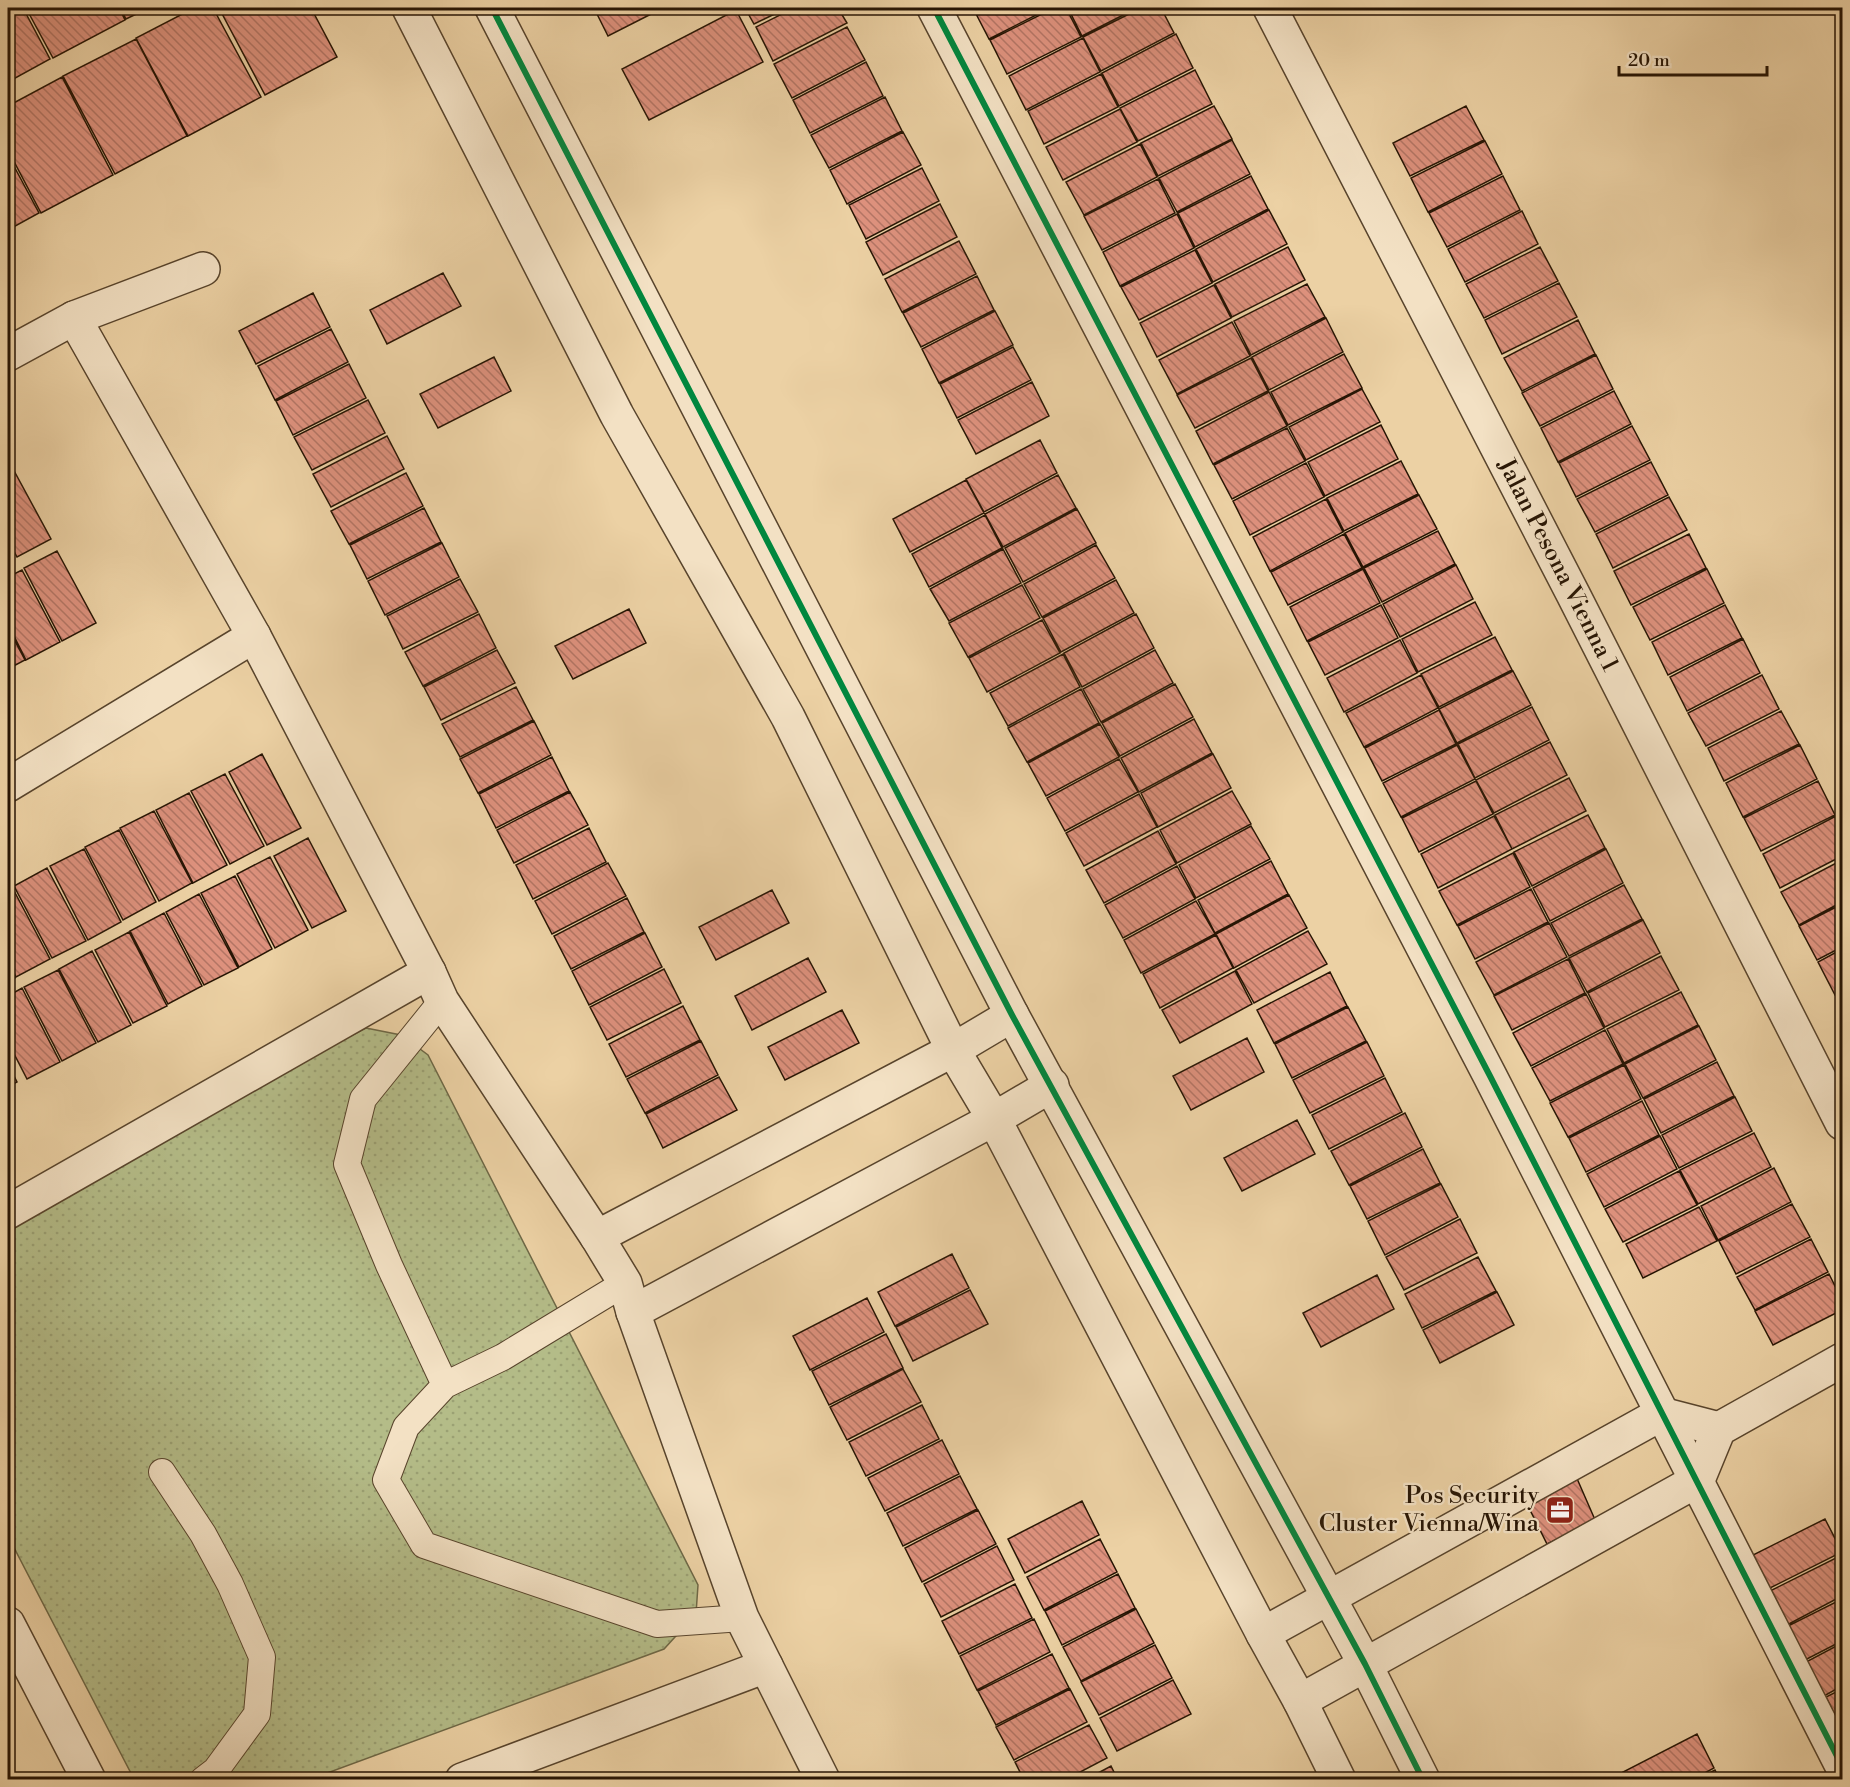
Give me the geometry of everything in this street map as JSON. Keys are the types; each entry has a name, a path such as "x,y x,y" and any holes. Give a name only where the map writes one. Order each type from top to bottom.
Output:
{"street":[{"path":"409,8 617,415 788,717 953,1050 994,1119 1339,1779"},
{"path":"492,8 1012,1015 1365,1664 1423,1779"},
{"path":"934,8 1490,1076 1842,1766"},
{"name":"Jalan Pesona Vienna 1","path":"1270,8 1573,594 1842,1123"},
{"path":"8,354 74,318 203,269"},
{"path":"74,318 254,636 442,1001 597,1237 629,1298 742,1618 822,1779"},
{"path":"8,785 254,636"},
{"path":"8,1212 429,972"},
{"path":"597,1237 953,1050 1012,1015"},
{"path":"629,1298 994,1119 1052,1085"},
{"path":"1300,1701 1698,1480 1719,1429 1842,1360"},
{"path":"1263,1634 1661,1414 1719,1429"},
{"path":"8,1624 88,1779"},
{"path":"462,1779 765,1666"}],"lane":[{"path":"442,1001 363,1099 347,1164 389,1265 445,1385"},
{"path":"629,1298 445,1385 406,1426 386,1480 424,1545 657,1624 742,1618"},
{"path":"162,1472 203,1534 225,1574 262,1657 257,1714 216,1770 203,1779"}],"green space":[{"path":"366,1028 401,1035 428,1055 698,1585 696,1614 664,1649 311,1779 134,1779 8,1536 8,1212"}],"building":[{"path":"8,8 23,8 50,59 8,82"},
{"path":"26,8 119,8 125,20 53,58"},
{"path":"120,8 149,8 126,19"},
{"path":"194,8 213,8 261,97 188,136 136,38"},
{"path":"219,8 311,8 337,57 265,95"},
{"path":"594,8 663,8 608,36"},
{"path":"745,8 787,8 754,24"},
{"path":"794,8 838,8 847,23 773,61 756,27"},
{"path":"973,8 1050,8 989,39"},
{"path":"1054,8 1066,8 1081,37 1007,74 990,40"},
{"path":"1068,8 1137,8 1082,36"},
{"path":"1141,8 1161,8 1174,33 1101,71 1083,37"},
{"path":"736,10 763,62 649,120 622,69"},
{"path":"847,27 865,60 792,98 774,64"},
{"path":"1176,34 1193,68 1119,106 1102,73"},
{"path":"1083,38 1100,72 1026,110 1009,76"},
{"path":"136,39 187,136 115,174 63,76"},
{"path":"866,62 883,96 810,133 793,100"},
{"path":"1195,70 1212,104 1138,141 1120,108"},
{"path":"1101,74 1118,107 1044,144 1028,111"},
{"path":"62,77 113,175 41,213 8,150 8,106"},
{"path":"885,97 902,131 829,168 811,135"},
{"path":"1214,106 1232,139 1158,176 1141,143"},
{"path":"1466,106 1484,140 1410,176 1393,143"},
{"path":"1120,109 1137,142 1063,180 1046,147"},
{"path":"903,132 921,165 847,204 830,170"},
{"path":"1232,140 1250,174 1177,212 1159,178"},
{"path":"1485,141 1502,174 1428,212 1411,178"},
{"path":"1140,144 1157,177 1084,215 1066,182"},
{"path":"8,155 39,213 8,230"},
{"path":"922,168 939,201 866,239 849,205"},
{"path":"1251,176 1268,209 1195,247 1178,213"},
{"path":"1503,176 1520,210 1447,247 1429,213"},
{"path":"1158,179 1175,213 1102,250 1084,216"},
{"path":"940,204 957,237 883,275 866,242"},
{"path":"1269,210 1287,244 1213,282 1196,249"},
{"path":"1522,211 1538,244 1465,282 1448,249"},
{"path":"1177,214 1194,248 1120,286 1103,252"},
{"path":"959,241 976,274 902,312 885,279"},
{"path":"1288,247 1305,280 1232,317 1215,284"},
{"path":"1540,247 1558,281 1484,318 1466,284"},
{"path":"1195,250 1212,283 1139,320 1121,287"},
{"path":"443,273 461,306 387,344 370,310"},
{"path":"977,276 994,310 921,347 903,313"},
{"path":"1559,283 1577,317 1502,354 1485,320"},
{"path":"1307,284 1325,317 1251,355 1234,321"},
{"path":"1214,285 1231,318 1157,357 1140,323"},
{"path":"313,293 330,327 256,364 239,331"},
{"path":"995,311 1013,345 939,383 922,349"},
{"path":"1326,318 1343,352 1269,390 1252,357"},
{"path":"1578,320 1595,354 1522,391 1504,358"},
{"path":"1232,322 1250,356 1177,394 1159,360"},
{"path":"331,329 348,362 275,400 258,366"},
{"path":"1013,347 1031,380 957,418 940,384"},
{"path":"1344,354 1362,388 1288,425 1271,392"},
{"path":"1596,355 1613,389 1540,426 1522,393"},
{"path":"494,357 511,391 438,428 420,394"},
{"path":"1251,358 1268,391 1195,428 1177,395"},
{"path":"349,364 366,398 293,435 276,401"},
{"path":"1032,382 1049,416 976,454 958,420"},
{"path":"1362,389 1380,422 1306,460 1289,427"},
{"path":"1614,391 1631,424 1558,462 1541,428"},
{"path":"1269,392 1287,426 1213,464 1196,431"},
{"path":"368,400 385,433 312,470 294,437"},
{"path":"1381,425 1398,459 1325,496 1308,462"},
{"path":"1632,426 1650,460 1576,497 1559,463"},
{"path":"1287,428 1305,461 1232,499 1214,465"},
{"path":"387,436 404,469 331,507 313,474"},
{"path":"1040,440 1057,473 984,512 966,479"},
{"path":"1401,461 1418,494 1344,531 1327,498"},
{"path":"1651,462 1668,495 1595,532 1577,499"},
{"path":"1306,463 1324,497 1250,535 1233,501"},
{"path":"12,467 51,539 17,557 8,540 8,469"},
{"path":"406,473 423,506 349,544 331,511"},
{"path":"1058,475 1076,508 1003,547 985,514"},
{"path":"966,480 984,513 910,552 893,519"},
{"path":"1419,495 1437,529 1363,567 1345,533"},
{"path":"1669,497 1687,530 1613,568 1596,534"},
{"path":"1326,499 1343,532 1270,571 1253,537"},
{"path":"424,508 441,542 367,579 350,545"},
{"path":"1077,509 1096,543 1023,582 1005,548"},
{"path":"985,515 1002,548 929,587 912,554"},
{"path":"1438,531 1455,564 1382,602 1364,568"},
{"path":"1344,534 1362,568 1288,605 1271,572"},
{"path":"1689,534 1706,568 1631,605 1614,571"},
{"path":"442,543 459,577 385,615 368,581"},
{"path":"8,545 14,558 8,562"},
{"path":"1096,545 1115,578 1042,617 1024,584"},
{"path":"1003,549 1021,583 949,621 930,589"},
{"path":"57,551 96,623 62,641 24,568"},
{"path":"1456,565 1473,599 1400,637 1383,604"},
{"path":"1363,569 1380,603 1307,641 1290,607"},
{"path":"1707,569 1724,603 1650,640 1633,607"},
{"path":"22,570 60,642 26,660 8,624 8,577"},
{"path":"460,579 478,612 403,649 387,616"},
{"path":"1116,580 1134,613 1061,652 1043,618"},
{"path":"1022,585 1040,618 968,657 949,623"},
{"path":"1475,602 1492,635 1418,672 1402,639"},
{"path":"1381,605 1398,638 1325,675 1308,642"},
{"path":"1725,605 1742,638 1668,675 1652,642"},
{"path":"629,609 646,643 573,679 555,646"},
{"path":"479,614 496,648 423,686 405,652"},
{"path":"1136,614 1154,648 1082,687 1064,653"},
{"path":"1042,620 1060,653 987,692 969,658"},
{"path":"8,628 25,660 8,669"},
{"path":"1495,637 1512,670 1439,707 1421,674"},
{"path":"1743,639 1760,673 1687,711 1670,677"},
{"path":"1400,640 1417,673 1344,712 1327,678"},
{"path":"497,650 515,683 441,720 424,687"},
{"path":"1155,650 1173,683 1101,722 1083,689"},
{"path":"1063,654 1080,687 1008,726 990,693"},
{"path":"1513,671 1531,705 1457,743 1439,709"},
{"path":"1421,675 1438,708 1364,747 1346,713"},
{"path":"1762,675 1779,709 1706,746 1688,713"},
{"path":"1175,684 1193,717 1120,756 1102,723"},
{"path":"516,687 533,720 460,757 442,724"},
{"path":"1081,689 1099,723 1027,762 1008,728"},
{"path":"1532,707 1549,740 1475,778 1458,744"},
{"path":"1439,710 1456,744 1382,781 1365,748"},
{"path":"1781,711 1799,744 1724,781 1708,748"},
{"path":"1194,719 1212,753 1139,792 1121,758"},
{"path":"534,721 551,755 478,793 460,759"},
{"path":"1100,724 1119,757 1046,796 1028,763"},
{"path":"1550,742 1567,775 1494,813 1476,780"},
{"path":"1457,745 1475,779 1401,817 1383,783"},
{"path":"1800,745 1817,779 1743,817 1726,783"},
{"path":"262,754 301,828 267,845 229,772"},
{"path":"1213,754 1231,788 1158,827 1141,793"},
{"path":"552,757 569,791 496,828 479,794"},
{"path":"1119,759 1138,792 1065,831 1047,798"},
{"path":"225,774 264,846 230,864 191,791"},
{"path":"1569,778 1586,811 1512,849 1495,815"},
{"path":"1476,781 1493,814 1419,852 1402,818"},
{"path":"1818,781 1835,815 1761,851 1744,818"},
{"path":"1232,791 1251,824 1177,863 1160,830"},
{"path":"570,792 588,825 514,863 497,830"},
{"path":"189,793 227,865 193,883 156,810"},
{"path":"1139,794 1157,827 1084,866 1066,833"},
{"path":"154,811 192,883 159,901 120,828"},
{"path":"1588,815 1605,848 1532,886 1514,852"},
{"path":"1494,816 1512,849 1438,888 1421,854"},
{"path":"1836,816 1842,829 1842,856 1780,888 1763,854"},
{"path":"1251,826 1270,859 1196,898 1179,865"},
{"path":"589,828 606,862 533,899 516,865"},
{"path":"119,830 156,902 123,920 85,847"},
{"path":"1158,831 1176,864 1104,903 1086,870"},
{"path":"308,838 346,911 312,928 274,856"},
{"path":"84,849 121,922 88,940 50,866"},
{"path":"1606,849 1623,883 1550,921 1533,888"},
{"path":"1513,853 1530,887 1457,925 1439,891"},
{"path":"270,857 308,930 275,948 237,874"},
{"path":"1842,860 1842,902 1799,925 1781,892"},
{"path":"1271,861 1288,894 1215,933 1198,900"},
{"path":"608,863 626,896 552,934 535,901"},
{"path":"1177,866 1195,899 1123,938 1105,905"},
{"path":"47,868 86,941 52,958 14,886"},
{"path":"235,876 272,949 239,967 201,893"},
{"path":"1624,885 1642,919 1569,956 1551,923"},
{"path":"12,887 50,959 16,977 8,959 8,889"},
{"path":"1531,889 1548,922 1475,959 1458,926"},
{"path":"772,890 789,923 716,960 699,927"},
{"path":"199,894 238,968 204,985 166,912"},
{"path":"1289,895 1307,928 1234,968 1216,934"},
{"path":"627,898 644,932 571,969 554,936"},
{"path":"1196,901 1215,934 1141,973 1124,940"},
{"path":"1842,904 1842,947 1817,960 1799,926"},
{"path":"164,913 202,986 168,1004 130,931"},
{"path":"1643,920 1660,953 1587,992 1569,958"},
{"path":"1549,923 1567,957 1494,995 1476,962"},
{"path":"1308,931 1327,964 1254,1003 1236,970"},
{"path":"129,932 167,1006 133,1023 95,950"},
{"path":"645,933 662,967 589,1005 572,971"},
{"path":"1216,935 1233,968 1160,1008 1143,974"},
{"path":"1842,949 1842,991 1835,995 1818,962"},
{"path":"92,951 131,1025 98,1042 59,969"},
{"path":"1661,956 1679,990 1605,1027 1588,993"},
{"path":"808,958 826,992 752,1030 735,996"},
{"path":"1568,959 1585,993 1512,1030 1494,996"},
{"path":"8,964 15,978 8,982"},
{"path":"664,969 681,1003 607,1040 590,1007"},
{"path":"58,970 96,1043 62,1061 24,987"},
{"path":"1235,971 1252,1004 1180,1043 1162,1010"},
{"path":"1330,972 1347,1006 1274,1043 1257,1010"},
{"path":"22,988 60,1062 27,1079 8,1042 8,996"},
{"path":"1681,992 1698,1025 1624,1063 1607,1029"},
{"path":"1586,994 1604,1028 1531,1066 1513,1033"},
{"path":"683,1006 700,1040 626,1077 609,1044"},
{"path":"1348,1007 1366,1041 1292,1078 1275,1044"},
{"path":"842,1010 859,1043 785,1080 768,1047"},
{"path":"1699,1026 1716,1060 1643,1098 1625,1064"},
{"path":"1605,1030 1623,1064 1550,1101 1532,1068"},
{"path":"1247,1038 1264,1072 1191,1110 1173,1076"},
{"path":"701,1041 718,1075 645,1113 627,1079"},
{"path":"1367,1042 1384,1076 1310,1113 1293,1080"},
{"path":"1717,1062 1734,1096 1661,1133 1644,1099"},
{"path":"8,1064 17,1082 8,1087"},
{"path":"1624,1065 1641,1099 1568,1137 1550,1103"},
{"path":"719,1077 737,1110 663,1148 646,1114"},
{"path":"1385,1078 1402,1112 1329,1149 1312,1115"},
{"path":"1735,1097 1752,1131 1679,1168 1662,1135"},
{"path":"1642,1101 1659,1135 1586,1172 1569,1138"},
{"path":"1405,1113 1422,1147 1349,1185 1331,1151"},
{"path":"1297,1120 1315,1154 1242,1191 1224,1158"},
{"path":"1754,1133 1771,1167 1698,1204 1680,1170"},
{"path":"1660,1136 1677,1169 1604,1207 1587,1174"},
{"path":"1423,1149 1440,1183 1367,1219 1350,1186"},
{"path":"1774,1168 1791,1202 1718,1240 1701,1206"},
{"path":"1679,1171 1697,1205 1623,1242 1605,1209"},
{"path":"1441,1184 1458,1217 1385,1255 1368,1221"},
{"path":"1792,1204 1810,1237 1736,1274 1719,1241"},
{"path":"1699,1207 1717,1241 1643,1278 1626,1244"},
{"path":"1460,1219 1477,1253 1404,1290 1386,1257"},
{"path":"1811,1239 1828,1272 1755,1310 1737,1277"},
{"path":"952,1254 969,1288 895,1326 878,1292"},
{"path":"1478,1257 1496,1291 1422,1328 1405,1294"},
{"path":"1829,1274 1842,1300 1842,1310 1773,1345 1755,1311"},
{"path":"1377,1275 1394,1309 1321,1347 1303,1313"},
{"path":"970,1290 988,1324 913,1361 896,1327"},
{"path":"1497,1292 1514,1325 1440,1363 1423,1330"},
{"path":"867,1298 884,1332 810,1370 793,1336"},
{"path":"886,1334 903,1368 829,1405 812,1371"},
{"path":"903,1369 921,1402 847,1440 830,1407"},
{"path":"922,1405 939,1439 866,1476 849,1442"},
{"path":"942,1440 959,1474 885,1511 868,1478"},
{"name":"Pos Security Cluster Vienna/Wina","path":"1575,1474 1596,1522 1547,1544 1524,1498"},
{"path":"960,1476 977,1509 903,1546 887,1513"},
{"path":"1082,1501 1099,1535 1025,1573 1008,1539"},
{"path":"978,1510 996,1544 922,1582 905,1548"},
{"path":"1825,1519 1842,1552 1768,1589 1751,1556"},
{"path":"1100,1539 1117,1572 1044,1610 1027,1577"},
{"path":"997,1546 1014,1580 941,1617 924,1584"},
{"path":"1842,1555 1842,1596 1787,1625 1770,1591"},
{"path":"1118,1574 1135,1608 1062,1645 1045,1611"},
{"path":"1015,1584 1032,1618 959,1654 942,1621"},
{"path":"1842,1599 1842,1641 1805,1660 1788,1626"},
{"path":"1136,1609 1154,1643 1081,1681 1063,1647"},
{"path":"1034,1619 1050,1652 977,1690 960,1656"},
{"path":"1842,1643 1842,1686 1824,1696 1806,1662"},
{"path":"1155,1645 1172,1678 1099,1715 1081,1682"},
{"path":"1052,1654 1069,1688 996,1725 978,1691"},
{"path":"1173,1680 1191,1714 1117,1751 1100,1718"},
{"path":"1070,1689 1087,1722 1014,1760 996,1727"},
{"path":"1842,1689 1842,1730 1826,1697"},
{"path":"1089,1725 1107,1758 1065,1780 1024,1780 1015,1762"},
{"path":"1697,1734 1714,1768 1692,1780 1627,1780 1623,1772"},
{"path":"1111,1766 1118,1780 1085,1780"},
{"path":"1715,1770 1720,1780 1696,1780"}],"cycle path":[{"path":"492,8 1012,1015 1365,1664 1423,1780"},
{"path":"934,8 1490,1076 1842,1766"}],"place":[{"name":"Pos Security Cluster Vienna/Wina","path":"1560,1510"}]}
